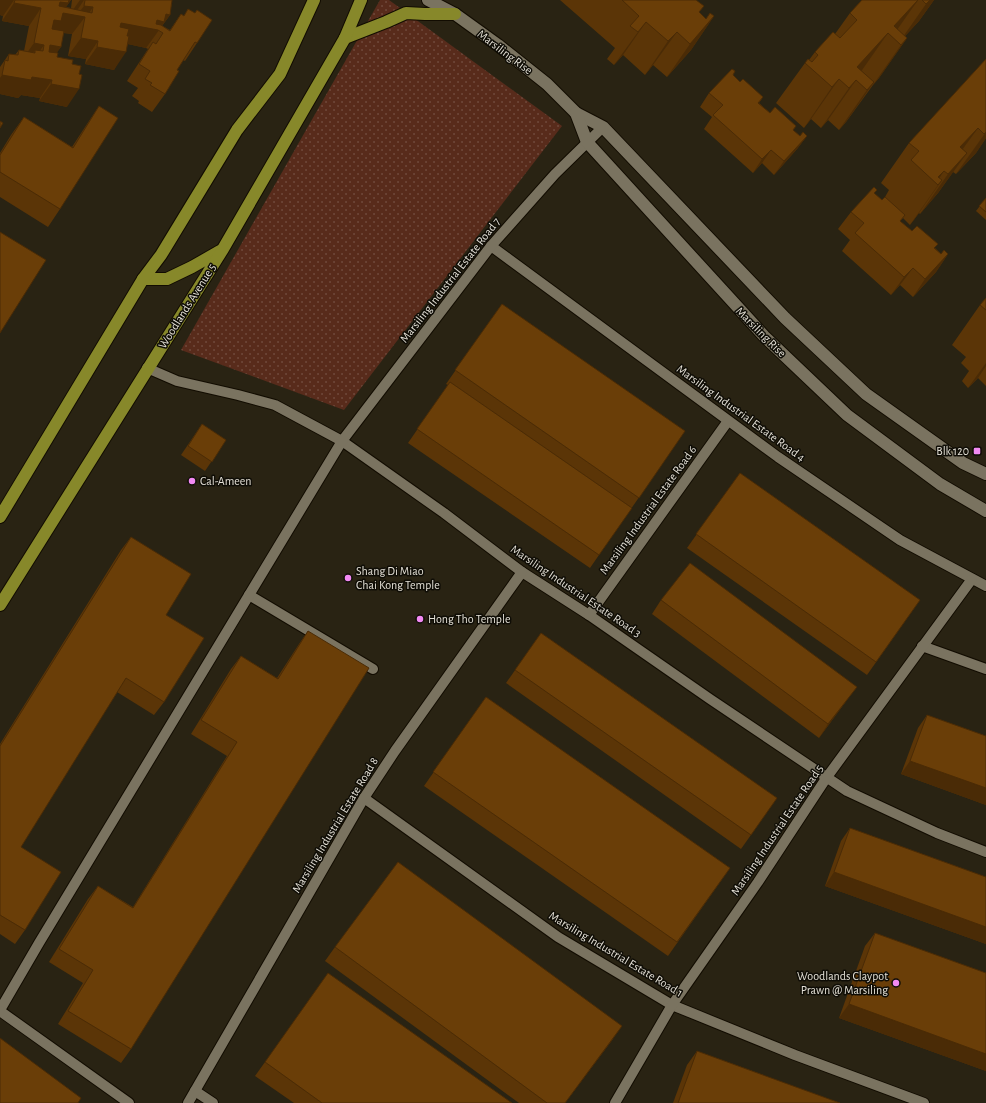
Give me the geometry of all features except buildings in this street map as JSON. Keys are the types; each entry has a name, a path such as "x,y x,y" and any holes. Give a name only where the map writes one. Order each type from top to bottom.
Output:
{"main road":[{"path":"0,517 143,279 161,255 238,130 280,74 314,0"},
{"name":"Woodlands Avenue 5","path":"0,605 222,249 346,38 361,0"},
{"path":"346,38 406,12 424,14 455,14"},
{"path":"143,279 167,279 192,267 222,249"}],"street":[{"name":"Marsiling Rise","path":"428,0 455,14 498,45 547,84 576,113 603,127 785,318 866,394 963,462 986,474"},
{"name":"Marsiling Rise","path":"576,113 587,142 764,336 847,415 940,484 986,511"}],"lane":[{"name":"Marsiling Industrial Estate Road 7","path":"0,1010 47,929 342,441 491,246 555,174 603,127"},
{"name":"Marsiling Industrial Estate Road 4","path":"491,246 778,457 900,540 986,586"},
{"name":"Marsiling Industrial Estate Road 3","path":"147,368 177,381 275,405 342,441 438,509 522,572 589,615 710,699 847,791 937,833 986,852"},
{"name":"Marsiling Industrial Estate Road 6","path":"589,615 728,420"},
{"name":"Marsiling Industrial Estate Road 8","path":"188,1103 364,798 395,751 522,572"},
{"name":"Marsiling Industrial Estate Road 5","path":"615,1103 672,1005 758,882 827,777 972,579"},
{"path":"249,595 373,669"},
{"path":"922,646 986,669"},
{"name":"Marsiling Industrial Estate Road 1","path":"364,798 558,937 672,1005 795,1056 924,1103"},
{"path":"0,1010 129,1103"},
{"path":"194,1091 213,1103"}],"shaded area":[{"path":"380,0 389,0 562,126 344,410 181,350"}],"place":[{"name":"Blk 120","path":"977,451"},
{"name":"Cal-Ameen","path":"192,481"},
{"name":"Shang Di Miao Chai Kong Temple","path":"348,578"},
{"name":"Hong Tho Temple","path":"420,619"},
{"name":"Woodlands Claypot Prawn @ Marsiling","path":"896,983"}]}
